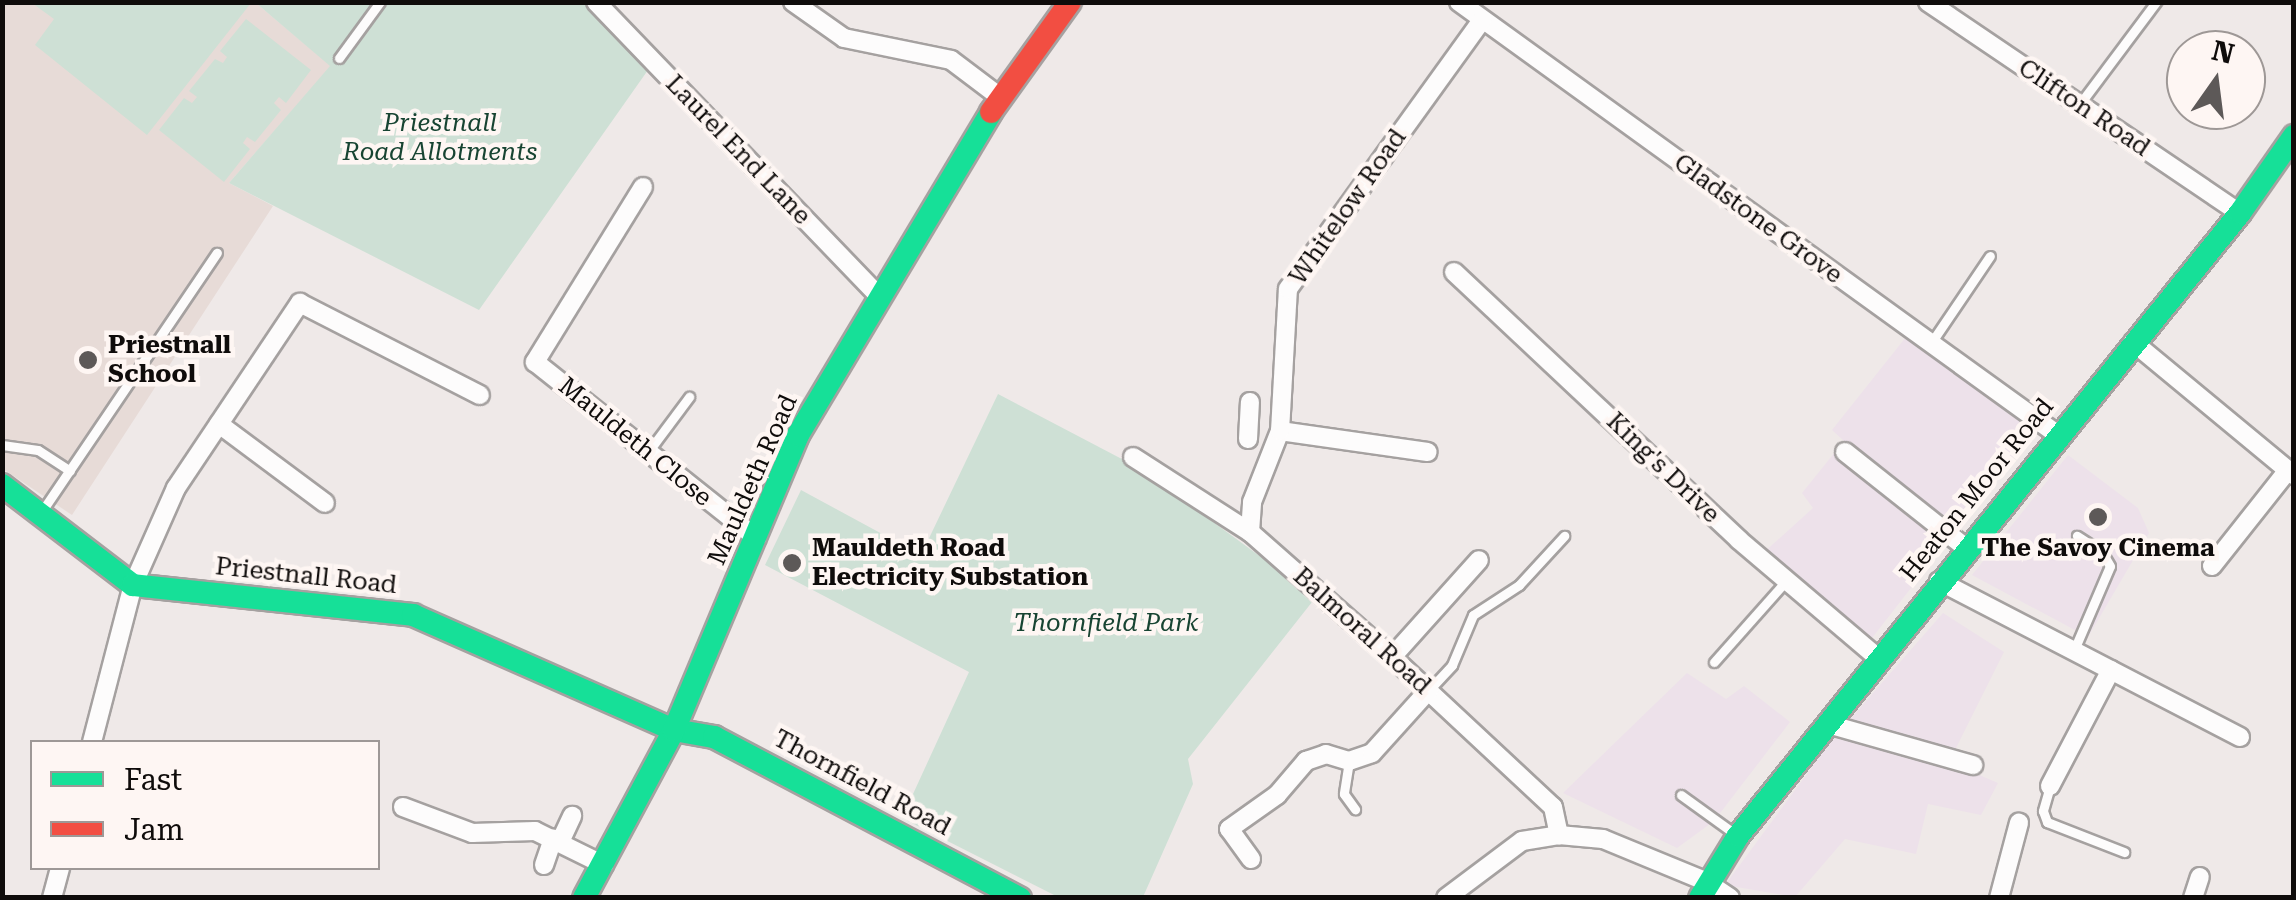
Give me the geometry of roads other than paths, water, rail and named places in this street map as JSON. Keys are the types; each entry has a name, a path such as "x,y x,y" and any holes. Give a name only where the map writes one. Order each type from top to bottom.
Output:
{"street":[{"name":"Laurel End Lane","path":"596,2 881,298"},
{"path":"793,2 844,38 951,60 1000,97"},
{"name":"Mauldeth Road","path":"584,898 674,730 798,435 1000,97 1070,2"},
{"name":"Gladstone Grove","path":"1459,2 2058,435"},
{"name":"Clifton Road","path":"1928,2 2240,213"},
{"path":"1948,17 1962,2"},
{"name":"Whitelow Road","path":"1250,532 1252,502 1280,427 1288,289 1482,20"},
{"name":"Heaton Moor Road","path":"1703,889 1738,836 1966,548 2240,213 2294,136"},
{"name":"Mauldeth Close","path":"643,187 535,362 756,538"},
{"name":"King's Drive","path":"1454,272 1786,582 1878,658"},
{"path":"93,740 133,585 176,488 300,303 480,395"},
{"path":"2133,342 2291,473 2212,566"},
{"path":"1248,439 1252,410 1280,427 1428,452"},
{"path":"219,424 325,503"},
{"name":"Heaton Moor Road","path":"1845,452 1966,548"},
{"name":"Balmoral Road","path":"1133,458 1250,532 1392,657 1552,808 1559,835"},
{"path":"2,485 133,585"},
{"path":"1392,657 1479,560"},
{"path":"1939,582 2240,737"},
{"name":"Priestnall Road","path":"133,585 414,615 674,730"},
{"path":"2050,786 2111,670"},
{"path":"1250,860 1229,829 1278,795 1306,761 1326,754 1349,761 1372,753 1429,690"},
{"path":"1828,724 1973,764"},
{"name":"Thornfield Road","path":"674,730 714,737 994,891 1020,898"},
{"path":"403,807 472,832 534,832 604,865"},
{"path":"544,866 572,816"},
{"path":"1999,898 2019,822"},
{"path":"1446,898 1522,841 1559,835 1603,839 1703,889 1730,898"},
{"path":"52,898 59,870"},
{"path":"2193,898 2200,876"}],"lane":[{"path":"339,58 380,2"},
{"path":"2079,105 2156,2"},
{"path":"41,514 217,253"},
{"path":"1931,344 1990,256"},
{"path":"648,452 689,397"},
{"path":"2,444 38,450 70,471"},
{"path":"1429,690 1452,664 1473,615 1519,584 1564,536"},
{"path":"2074,651 2110,566 2102,552 2077,536"},
{"path":"1714,662 1786,582"},
{"path":"1349,761 1344,794 1356,809"},
{"path":"2050,786 2043,810 2048,822 2124,852"},
{"path":"1681,795 1738,836"}],"place":[{"name":"Priestnall School","path":"88,360"},
{"name":"The Savoy Cinema","path":"2098,517"},
{"name":"Mauldeth Road Electricity Substation","path":"792,563"}],"park label":[{"name":"Priestnall Road Allotments","path":"440,138"},
{"name":"Thornfield Park","path":"1106,623"}]}
